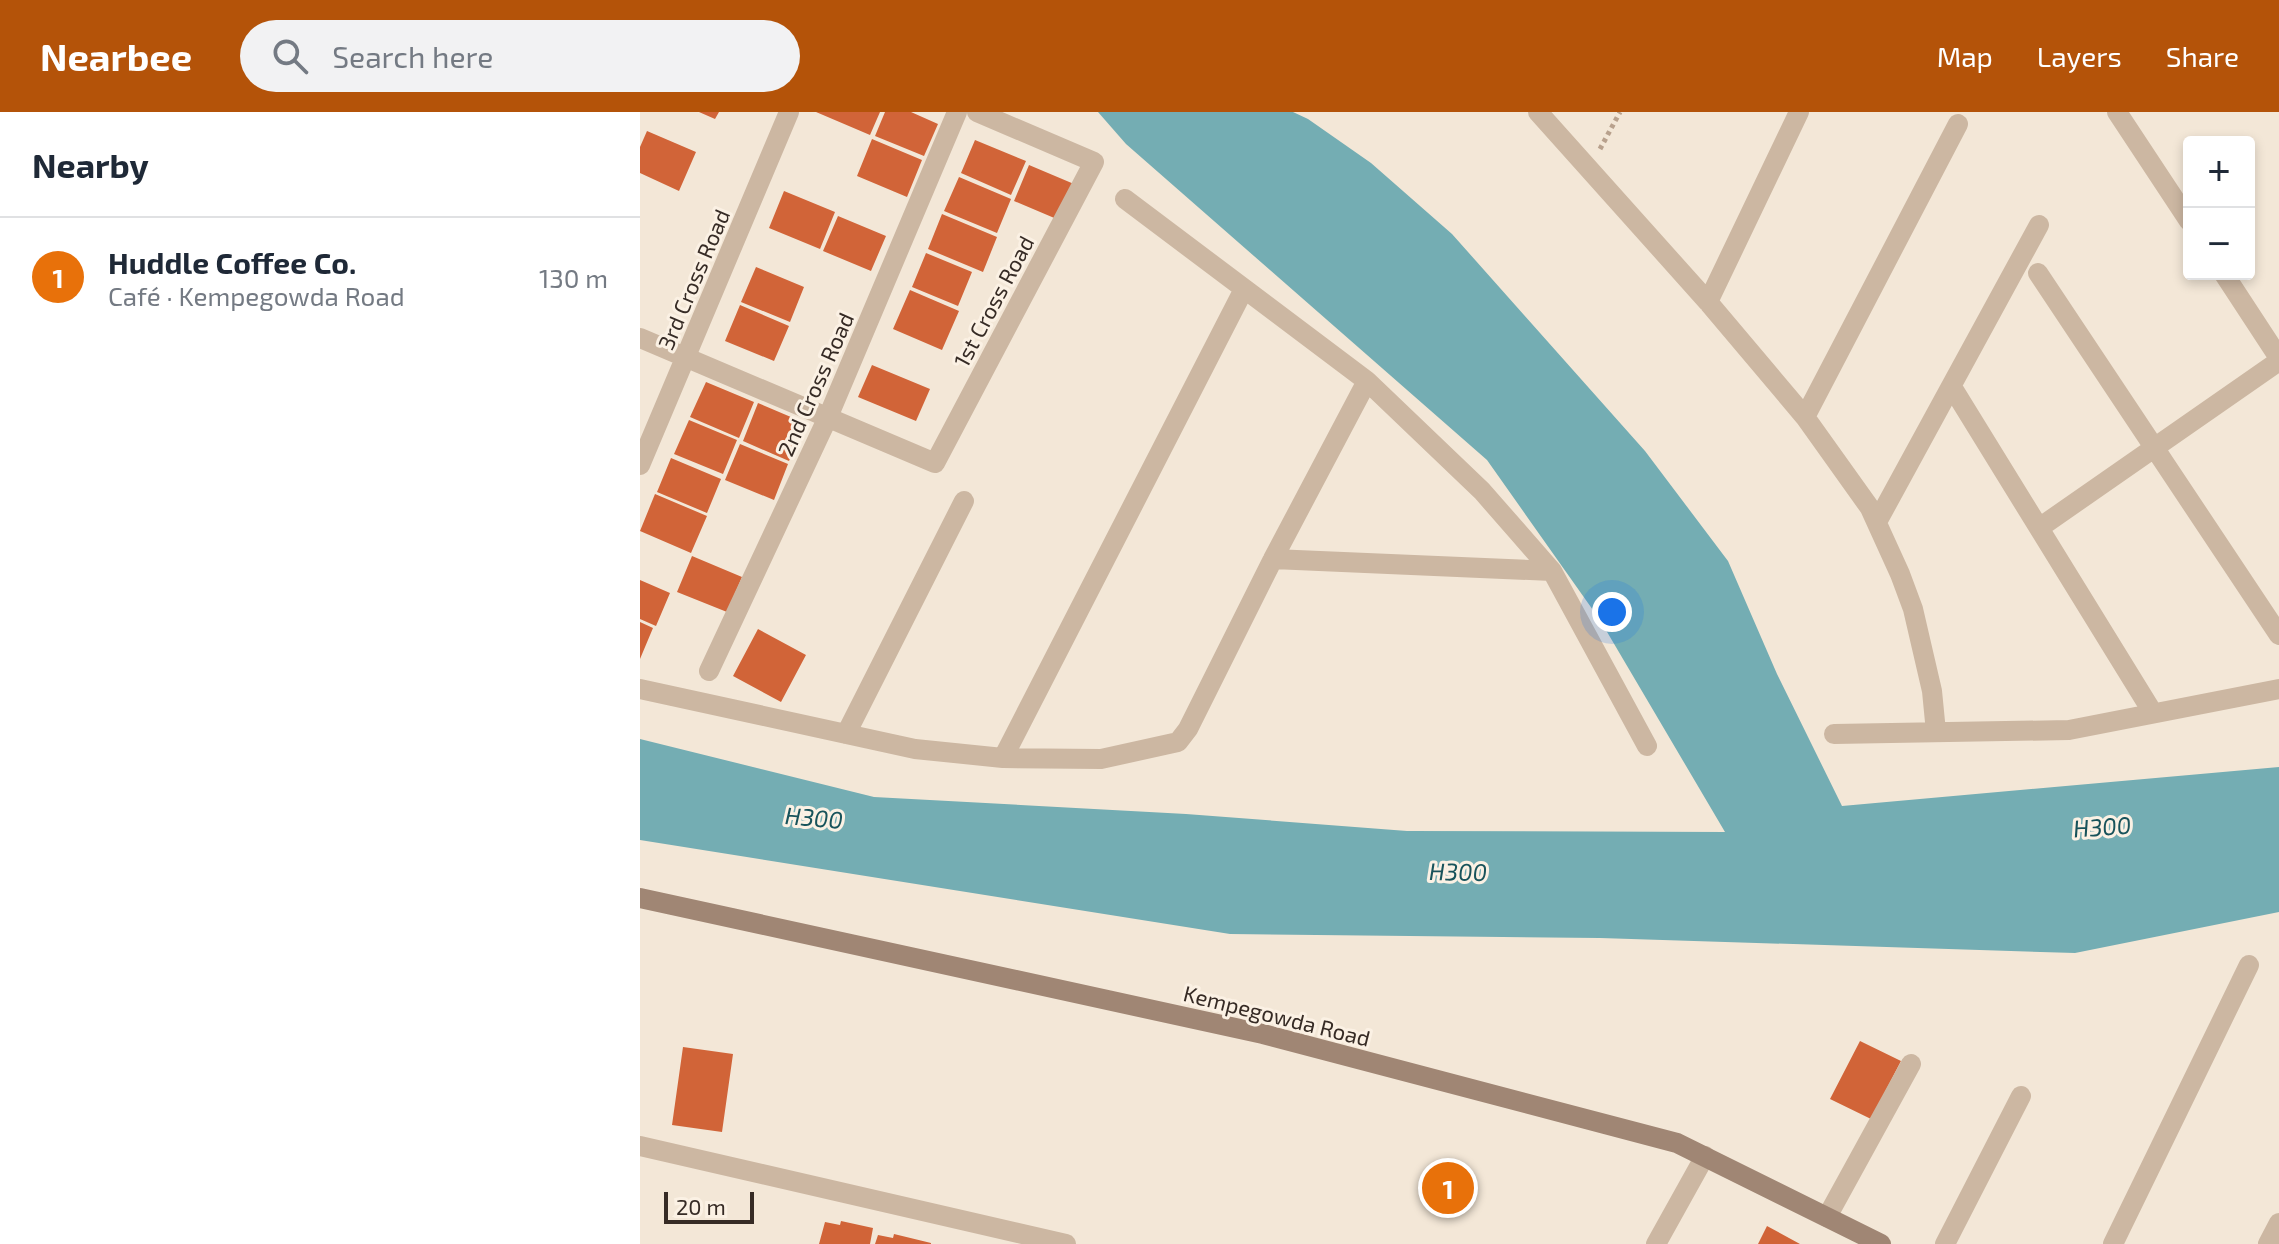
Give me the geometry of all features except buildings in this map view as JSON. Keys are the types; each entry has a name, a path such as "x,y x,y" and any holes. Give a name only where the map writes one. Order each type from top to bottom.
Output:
{"street":[{"name":"3rd Cross Road","path":"640,465 789,112"},
{"name":"2nd Cross Road","path":"709,671 828,417 957,112"},
{"name":"1st Cross Road","path":"828,417 935,463 1094,162 977,112"},
{"path":"1538,112 1590,167 1805,417 1877,522 1913,609 1932,691 1936,732"},
{"path":"1708,302 1799,112"},
{"path":"2117,112 2183,212"},
{"path":"1805,417 1958,124"},
{"path":"1125,199 1367,381 1482,491 1552,571 1647,746"},
{"path":"1877,522 2039,225"},
{"path":"2038,273 2279,635"},
{"path":"2039,528 2279,360 2228,280"},
{"path":"1003,758 1244,289"},
{"path":"640,338 828,417"},
{"path":"640,689 915,749 1003,758 1101,759 1178,742 1188,729 1367,381"},
{"path":"1952,387 2153,713"},
{"path":"846,734 964,501"},
{"path":"1273,559 1552,571"},
{"path":"1834,734 2069,730 2279,689"},
{"name":"Kempegowda Road","path":"640,898 1263,1034 1677,1143 1827,1217 1854,1238 1881,1244"},
{"path":"2113,1244 2249,965"},
{"path":"1827,1217 1911,1064"},
{"path":"1945,1244 2021,1096"},
{"path":"640,1146 1066,1244"},
{"path":"1656,1244 1705,1156"},
{"path":"2268,1244 2279,1223"}],"path":[{"path":"1590,167 1620,112"}],"water":[{"name":"H300","path":"1098,112 1293,112 1371,163 1452,234 1645,451 1728,561 1777,674 1842,806 2279,767 2279,912 2075,953 1600,938 1230,934 640,840 640,739 874,797 1186,814 1407,831 1725,832 1600,620 1487,460 1126,144"}],"place":[{"name":"Huddle Coffee Co.","path":"1448,1188"}]}
